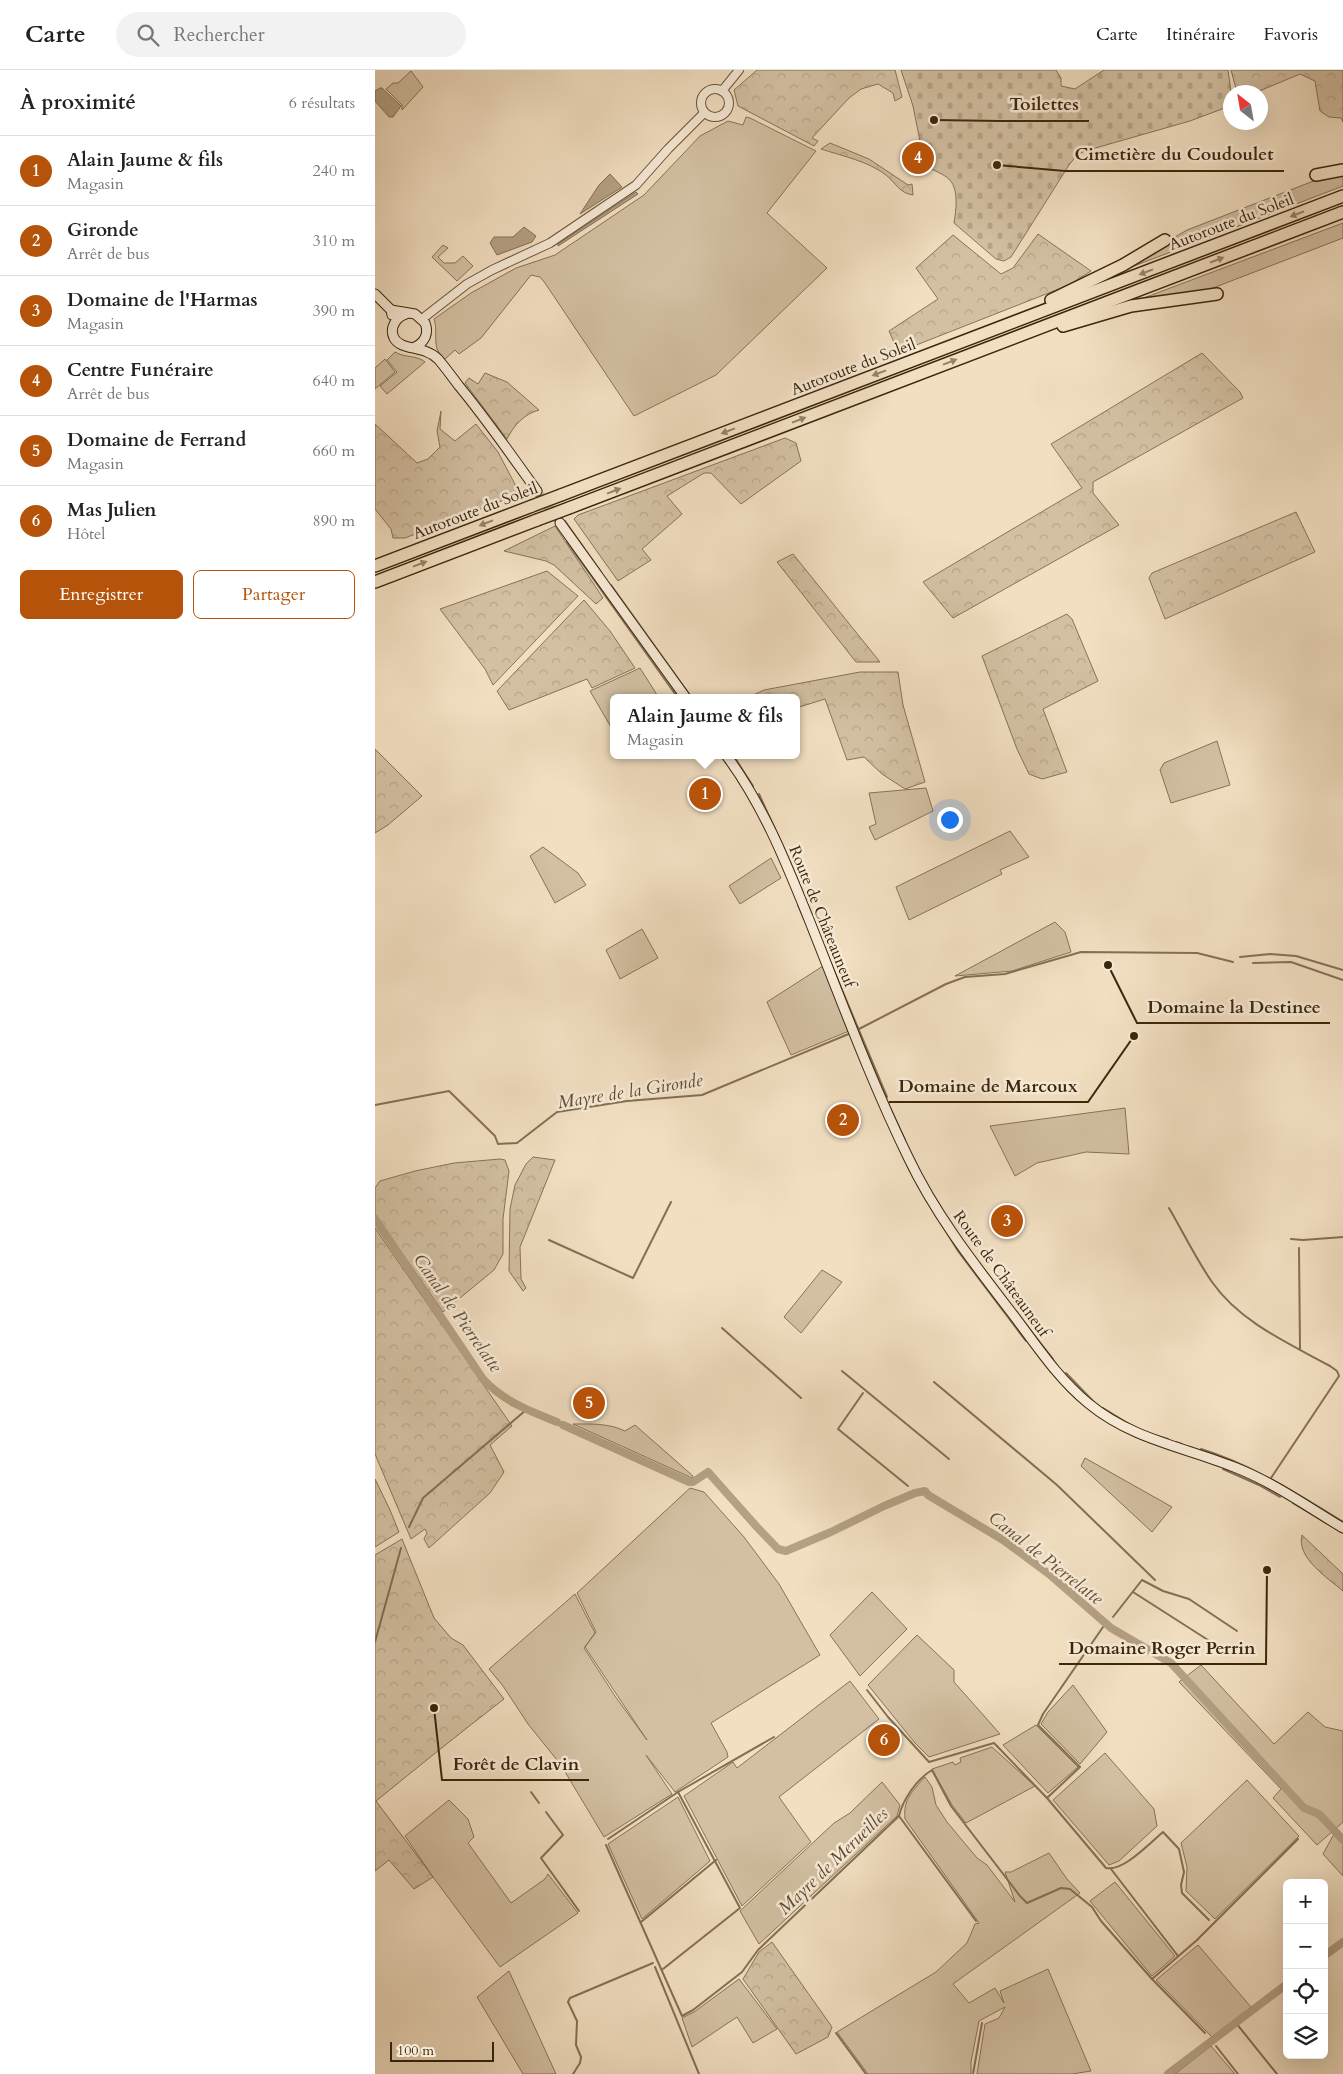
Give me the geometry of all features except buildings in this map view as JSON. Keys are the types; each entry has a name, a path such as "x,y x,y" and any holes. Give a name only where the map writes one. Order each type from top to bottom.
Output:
{"highway":[{"path":"1316,175 1343,170"},
{"name":"Autoroute du Soleil","path":"375,566 1343,196"},
{"name":"Autoroute du Soleil","path":"375,582 1343,212"},
{"path":"901,365 925,348 1059,297 1123,266 1165,240"},
{"path":"1013,338 1041,333 1131,306 1217,294"}],"main road":[{"path":"375,294 391,310 415,314 422,319 426,327 426,336 437,358 474,404 537,491"},
{"path":"391,310 394,323 393,333 397,342 402,346 415,347 437,358"},
{"path":"394,323 399,317 406,314"},
{"path":"415,347 422,343 426,336"},
{"path":"560,523 683,694"},
{"name":"Route de Châteauneuf","path":"729,759 760,805 884,1105 921,1181 958,1242 1054,1369 1089,1404 1122,1426 1151,1440 1236,1468 1343,1528"}],"street":[{"path":"722,91 739,70"},
{"path":"713,89 722,91 729,100 729,109 725,114 715,118 704,113 701,105 705,93 713,89"},
{"path":"422,319 467,284 492,270 550,244 636,186 668,149 704,113"}],"green space":[{"path":"757,70 895,70 902,97 895,101 893,93 878,84 861,89 849,98 812,138 818,141 814,146 738,106 734,90"},
{"path":"901,70 1056,70 1061,78 1061,86 1075,89 1104,70 1228,70 1230,85 1223,85 1223,109 1190,121 1085,151 1077,155 1011,257 1004,261 996,259 954,223 955,189 948,178 925,166 913,106"},
{"path":"1231,70 1343,70 1343,122 1341,118 1329,117 1320,111 1315,81 1300,74 1268,87 1268,85 1235,85"},
{"path":"411,71 423,87 402,110 402,105 386,89 393,83 398,83"},
{"path":"746,117 816,151 767,213 827,268 716,375 634,416 545,283 540,277 531,275 481,338 459,354 455,350 445,359 440,355 436,345 434,319 471,293 516,268 555,255 644,195 700,136 728,121 743,125"},
{"path":"830,143 869,159 908,185 912,184 913,195 901,190 886,175 871,166 821,149"},
{"path":"1343,173 1343,186 1121,271 1121,269 1187,230 1329,175"},
{"path":"1343,223 1343,238 1205,291 1133,302"},
{"path":"1038,234 1091,271 1069,285 896,353 896,347 889,331 938,299 916,268 953,235 1001,274 1013,268"},
{"path":"443,245 448,248 438,257 444,263 455,263 463,256 473,266 457,281 432,257"},
{"path":"395,352 418,358 425,362 387,394 380,386 397,372 387,360"},
{"path":"1202,353 1240,392 1243,398 1093,482 1093,493 1119,525 953,618 923,582 1082,488 1051,444"},
{"path":"385,359 395,372 375,389 375,368"},
{"path":"485,373 507,382 539,410 529,414 520,421 507,439 465,383 469,378 478,384"},
{"path":"441,411 440,429 455,441 476,424 498,452 520,494 405,538 393,538 391,529 375,509 375,424 417,463 428,459 440,447 437,431"},
{"path":"785,438 796,443 801,461 741,504 711,473 704,473 667,496 682,514 642,549 651,560 618,581 574,519 578,515"},
{"path":"1296,512 1315,552 1165,619 1149,578 1152,573"},
{"path":"555,526 603,598 596,604 554,565 546,561 504,551"},
{"path":"793,554 880,662 856,662 777,562"},
{"path":"547,571 578,596 493,685 485,669 440,609"},
{"path":"584,600 610,631 635,668 592,688 587,679 509,710 497,691"},
{"path":"1067,614 1072,619 1098,681 1043,709 1067,772 1042,779 1029,774 1017,749 982,656"},
{"path":"640,668 656,694 610,694 610,725 590,691"},
{"path":"860,672 898,672 903,705 925,782 905,789 882,774 864,757 847,760 825,699 800,707 800,694 756,694 764,690"},
{"path":"1217,741 1230,785 1171,803 1160,770 1164,763"},
{"path":"375,749 422,796 388,825 375,833"},
{"path":"926,788 933,811 875,840 869,827 876,824 869,793"},
{"path":"1010,831 1029,857 1000,870 1002,874 909,920 896,887"},
{"path":"543,847 578,873 586,885 555,903 530,856"},
{"path":"771,858 781,878 740,904 729,886"},
{"path":"1055,922 1065,932 1071,952 1012,971 955,976"},
{"path":"642,929 658,958 620,979 606,950"},
{"path":"823,966 849,1031 791,1055 767,1002"},
{"path":"1125,1108 1129,1154 1086,1152 1037,1163 1015,1176 990,1126"},
{"path":"533,1157 555,1160 520,1247 521,1279 526,1288 523,1291 509,1271 510,1209 515,1185 526,1164"},
{"path":"505,1160 509,1171 503,1219 503,1254 494,1270 443,1312 375,1214 375,1188 380,1181 415,1171 454,1163"},
{"path":"375,1228 512,1426 490,1445 504,1472 490,1493 429,1548 424,1539 427,1533 425,1529 411,1539 375,1454"},
{"path":"822,1270 842,1282 801,1333 784,1317"},
{"path":"573,1424 606,1425 625,1431 635,1425 693,1476 692,1478"},
{"path":"1085,1458 1172,1507 1152,1532 1081,1466"},
{"path":"375,1479 399,1532 375,1547"},
{"path":"690,1488 704,1492 744,1537 779,1584 820,1655 711,1723 728,1757 675,1792 646,1755 672,1794 604,1837 561,1765 528,1724 503,1686 489,1669 575,1594 595,1633 584,1648 615,1696 647,1740 585,1647 596,1632 577,1593"},
{"path":"1302,1535 1343,1574 1343,1591 1322,1574 1308,1559 1301,1543"},
{"path":"402,1539 434,1618 451,1638 463,1645 504,1699 376,1801 433,1877 414,1889 389,1860 375,1871 375,1555"},
{"path":"872,1592 907,1629 860,1676 830,1635"},
{"path":"917,1635 954,1670 954,1682 1000,1734 929,1757 915,1743 868,1685"},
{"path":"1201,1665 1274,1744 1308,1712 1325,1727 1343,1731 1343,1822 1317,1845 1273,1798 1281,1789 1179,1682"},
{"path":"850,1681 879,1719 779,1797 811,1842 742,1906 684,1796 733,1762 737,1768"},
{"path":"1073,1685 1107,1732 1080,1764 1041,1724 1048,1712"},
{"path":"1036,1725 1078,1767 1048,1793 1003,1745"},
{"path":"992,1747 1035,1786 966,1823 952,1805 932,1769 953,1762 955,1765 961,1762 960,1758"},
{"path":"1105,1753 1154,1809 1157,1826 1119,1861 1109,1865 1053,1800"},
{"path":"925,1777 932,1787 936,1805 947,1822 977,1858 987,1865 1015,1902 1005,1872 1011,1872 1049,1853 1067,1879 1080,1893 953,1984 969,2003 995,1988 1004,2003 1000,1991 1048,1969 1091,2071 1072,2074 977,2074 985,2024 999,2018 1005,2007 979,2021 971,2062 971,2074 868,2074 837,2032 936,1972 967,1943 975,1924 979,1923 905,1819 907,1801"},
{"path":"1247,1780 1299,1836 1215,1919 1186,1891 1187,1867 1181,1843"},
{"path":"882,1782 900,1805 897,1816 759,1944 740,1911 834,1823 850,1813"},
{"path":"678,1797 710,1861 642,1919 608,1844"},
{"path":"449,1800 468,1819 474,1837 468,1843 511,1903 545,1879 548,1874 578,1913 500,1967 405,1836"},
{"path":"1334,1834 1343,1844 1343,1876 1323,1854"},
{"path":"1115,1882 1175,1956 1152,1976 1090,1901"},
{"path":"772,1942 832,2027 828,2037 796,2054 743,1979 759,1952"},
{"path":"1198,1945 1251,2007 1212,2037 1156,1980"},
{"path":"509,1971 556,2074 523,2074 477,1997"},
{"path":"739,1979 777,2029 753,2043 737,2017 692,2047 682,2018 694,2012"},
{"path":"1211,2046 1235,2074 1175,2074"}],"shaded area":[{"path":"380,88 401,106 393,117 389,117 375,101 375,91"},
{"path":"610,174 622,187 580,214 599,185"},
{"path":"636,192 638,194 558,246 558,244"},
{"path":"524,227 536,236 532,242 497,255 490,243 494,237 513,237"}],"waterway":[{"path":"565,521 601,572"},
{"path":"567,542 675,694"},
{"path":"611,585 689,694"},
{"path":"723,759 726,763"},
{"path":"736,759 753,786"},
{"path":"759,794 775,829"},
{"path":"798,905 805,920"},
{"path":"824,947 887,1097"},
{"name":"Mayre de la Gironde","path":"859,1029 946,984 965,977 1005,974 1081,952 1197,953 1233,962"},
{"path":"1240,957 1270,954 1296,956 1343,970"},
{"name":"Mayre de la Gironde","path":"1253,963 1291,962 1343,980"},
{"name":"Mayre de la Gironde","path":"375,1105 449,1091 495,1136 498,1144 517,1143 557,1112 627,1101 702,1095 851,1033"},
{"path":"890,1108 905,1140"},
{"path":"906,1162 910,1171"},
{"path":"917,1184 958,1251 1026,1341"},
{"path":"549,1240 633,1278 671,1202"},
{"path":"1169,1208 1212,1282 1236,1309 1282,1340 1330,1366 1337,1371 1339,1376 1271,1478"},
{"name":"Canal de Pierrelatte","path":"375,1219 483,1379 508,1399 557,1422"},
{"path":"1291,1239 1343,1237"},
{"path":"1299,1248 1300,1349"},
{"path":"983,1268 998,1288"},
{"path":"1023,1321 1053,1359"},
{"path":"722,1328 801,1398"},
{"path":"842,1371 949,1459"},
{"path":"1066,1373 1093,1401"},
{"path":"934,1382 1057,1485 1155,1580"},
{"path":"863,1393 838,1429 908,1486"},
{"path":"1103,1408 1129,1424"},
{"path":"409,1527 423,1498 526,1410"},
{"name":"Canal de Pierrelatte","path":"563,1425 689,1482 693,1482 708,1472 778,1549 786,1551 831,1532 884,1506 915,1493 925,1491 928,1495 1003,1540 1049,1574 1111,1628 1171,1663 1304,1808 1319,1814 1343,1840"},
{"path":"1151,1434 1168,1439"},
{"path":"1176,1442 1182,1444"},
{"path":"1201,1449 1257,1472 1343,1522"},
{"path":"1223,1469 1259,1485 1280,1497"},
{"path":"1293,1503 1343,1533"},
{"path":"375,1642 401,1548"},
{"path":"1113,1617 1142,1580 1163,1591 1189,1599 1237,1631"},
{"path":"1133,1592 1219,1647"},
{"path":"867,1690 888,1717 929,1762 994,1743 1047,1798 1080,1767 1038,1725 1043,1714 1103,1627"},
{"path":"608,1839 678,1792 774,1737"},
{"name":"Mayre de Merueilles","path":"606,1845 682,2016 693,2010 742,1972 758,1950 899,1816 911,1790 932,1770 951,1806 1027,1903 1061,1888 1070,1889 1092,1907 1101,1921 1152,1979 1205,2033"},
{"path":"531,1792 539,1803"},
{"path":"663,1969 740,1908 678,1792"},
{"path":"1047,1798 1106,1868 1120,1866 1128,1861 1163,1832 1179,1849 1184,1872 1181,1885 1182,1893 1209,1920"},
{"path":"546,1812 563,1835 541,1858 579,1911"},
{"path":"899,1816 976,1921"},
{"path":"1152,1979 1197,1940 1298,1839"},
{"path":"641,1922 716,1860"},
{"path":"1111,1869 1178,1956"},
{"name":"Canal de Pierrelatte","path":"1328,1953 1343,1942"},
{"name":"Mayre de Merueilles","path":"573,2074 580,2063 581,2057 576,2045 577,2021 568,2002 570,1998 653,1963"},
{"path":"655,1967 699,2074"},
{"name":"Canal de Pierrelatte","path":"1168,2074 1283,1987"},
{"path":"973,2074 982,2023"},
{"path":"1236,2023 1277,2074"},
{"path":"836,2033 866,2074"},
{"name":"Mayre de Merueilles","path":"1216,2046 1238,2074"}],"tunnel":[{"path":"537,491 560,523"}],"place":[{"name":"Toilettes","path":"934,120"},
{"name":"Centre Funéraire","path":"918,158"},
{"name":"Cimetière du Coudoulet","path":"997,165"},
{"name":"Alain Jaume & fils","path":"705,794"},
{"name":"Domaine la Destinee","path":"1108,965"},
{"name":"Domaine de Marcoux","path":"1134,1036"},
{"name":"Gironde","path":"843,1120"},
{"name":"Domaine de l'Harmas","path":"1007,1221"},
{"name":"Domaine de Ferrand","path":"589,1403"},
{"name":"Domaine Roger Perrin","path":"1267,1570"},
{"name":"Forêt de Clavin","path":"434,1708"},
{"name":"Mas Julien","path":"884,1740"}]}
